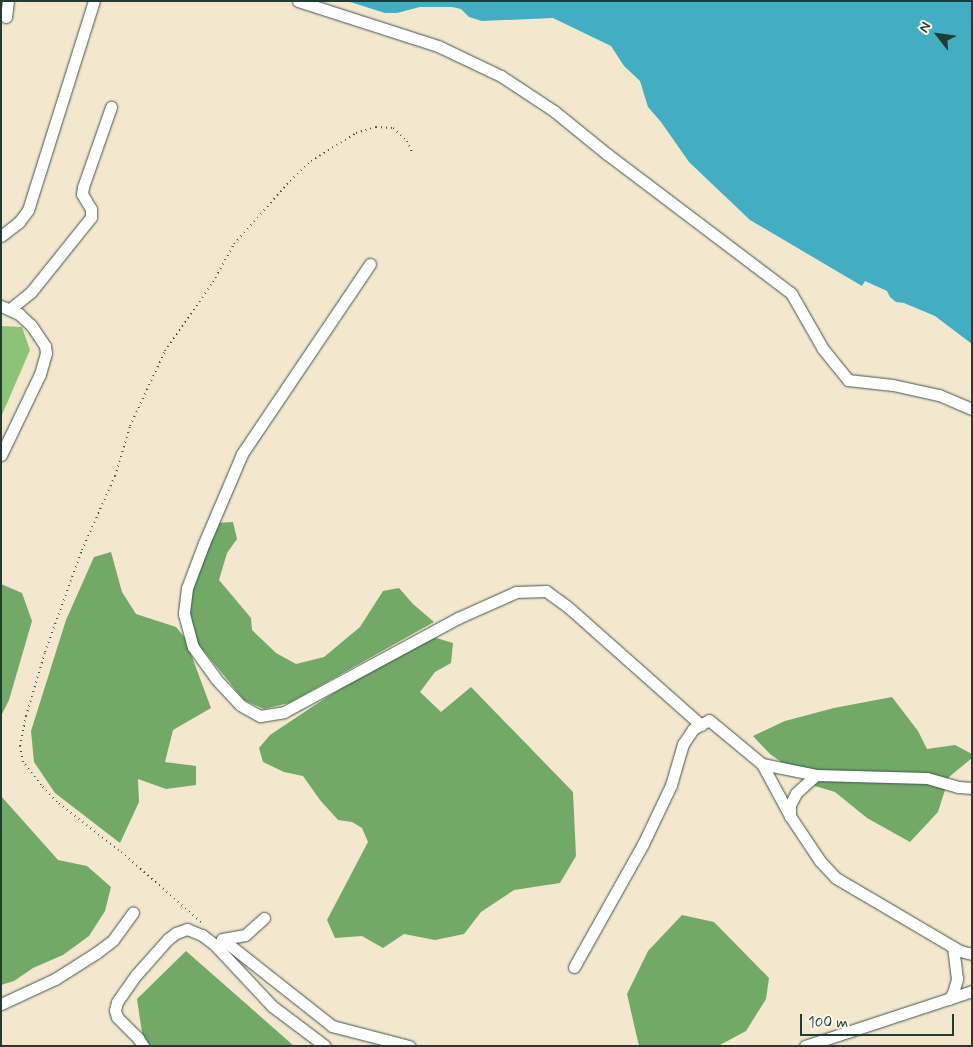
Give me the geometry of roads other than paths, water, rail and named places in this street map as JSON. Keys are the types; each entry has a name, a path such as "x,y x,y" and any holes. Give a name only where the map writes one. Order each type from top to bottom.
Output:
{"street":[{"path":"6,17 8,1"},
{"path":"1,236 19,222 28,210 94,1"},
{"path":"298,1 452,52 501,76 554,111 607,154 791,293 823,349 848,380 892,385 939,395 972,409"},
{"path":"6,308 31,292 91,217 91,209 82,194 83,187 111,107"},
{"path":"370,264 242,454 204,543 187,588 184,614 193,647 210,671 240,705 260,716 284,712 458,618 516,592 546,590 568,607 701,725"},
{"path":"1,455 40,374 46,353 37,333 19,314 6,308"},
{"path":"574,967 642,844 670,784 683,744 693,729 709,720 762,764 790,816 820,861 836,878 953,948 972,954"},
{"path":"762,764 816,776 927,778 959,787 972,788"},
{"path":"790,816 790,805 796,793 816,776"},
{"path":"1,1004 55,979 96,953 113,940 133,912"},
{"path":"264,918 246,935 222,939 332,1026 409,1046"},
{"path":"143,1046 138,1038 117,1017 115,1010 117,1002 136,975 168,939 186,929 202,935 214,944 272,1006 325,1046"},
{"path":"949,999 957,979 953,948"},
{"path":"805,1046 972,990"}],"water":[{"path":"347,1 972,1 972,344 935,316 904,303 896,302 887,291 865,281 862,286 750,220 689,162 648,107 640,81 624,66 611,46 553,18 482,21 469,17 461,9 452,7 420,7 397,13 385,13"}]}
